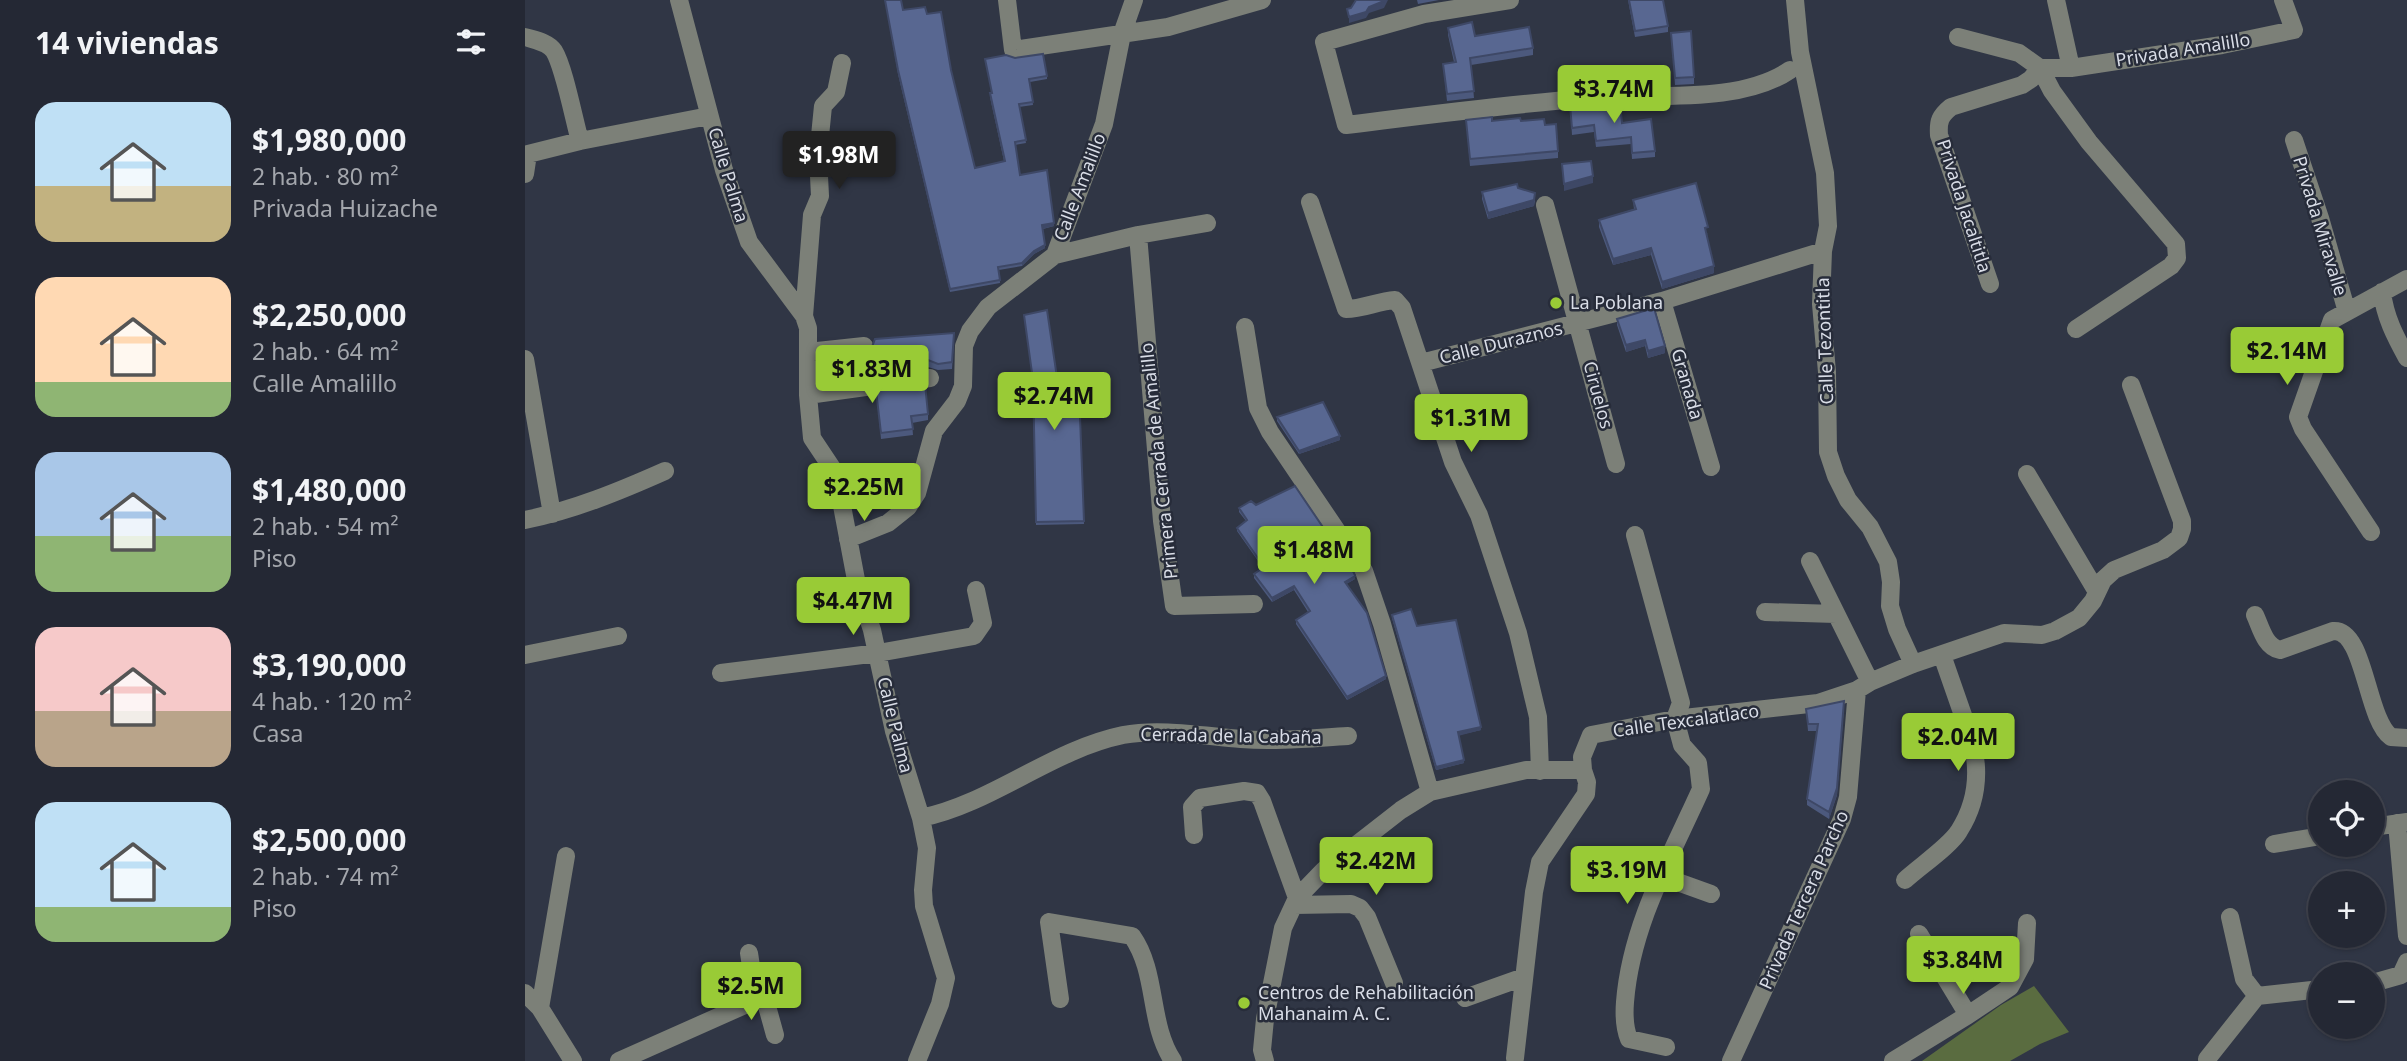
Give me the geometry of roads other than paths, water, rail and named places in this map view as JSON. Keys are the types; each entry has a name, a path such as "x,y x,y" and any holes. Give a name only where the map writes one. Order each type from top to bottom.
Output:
{"street":[{"name":"Calle Palma","path":"679,0 709,116 749,242 804,316 808,328 808,395 812,438 836,474 857,585 878,653 894,731 921,818 927,848 924,906 946,978 940,1004 917,1061"},
{"path":"1007,0 1013,50 1168,27 1262,0"},
{"name":"Calle Amalillo","path":"848,539 888,523 908,507 917,493 934,431 957,401 963,386 964,346 970,331 989,307 1055,255 1104,124 1122,34 1135,0"},
{"path":"1510,0 1424,15 1324,43 1346,125 1459,110 1594,97 1709,94 1761,83 1780,77 1790,70"},
{"name":"Calle Tezontitla","path":"1795,0 1800,52 1825,173 1828,226 1823,251 1821,304 1827,372 1828,452 1848,499 1870,527 1888,562 1890,606 1896,629 1913,664"},
{"path":"2056,0 2071,68"},
{"name":"Privada Amalillo","path":"2040,68 2071,68 2222,45 2294,30 2283,0"},
{"path":"525,37 543,43 553,50 559,62 580,141"},
{"path":"1958,37 2019,53 2040,68 2052,91 2089,142 2176,244 2177,258 2171,266 2075,329"},
{"path":"804,316 812,215 820,196 818,156 823,106 836,92 842,63"},
{"name":"Privada Jacaltitla","path":"1990,284 1939,135 1938,123 1942,114 1951,107 2022,85 2040,68"},
{"path":"525,174 528,155 580,141 709,116"},
{"name":"Privada Miravalle","path":"2294,140 2347,312"},
{"path":"1310,202 1346,309 1359,309 1386,300 1395,300 1402,307 1440,427 1453,462 1479,515 1518,633 1538,717 1540,771"},
{"name":"Ciruelos","path":"1545,205 1616,464"},
{"path":"1055,255 1138,235 1207,223"},
{"name":"Primera Cerrada de Amalillo","path":"1138,235 1162,521 1174,606 1254,604"},
{"name":"Calle Duraznos","path":"1421,363 1663,301 1823,251"},
{"name":"Privada Miravalle","path":"2371,532 2303,429 2298,417 2332,320 2407,279"},
{"path":"2382,292 2384,309 2407,358"},
{"name":"Granada","path":"1663,301 1711,467"},
{"path":"1245,327 1258,408 1364,571 1430,792"},
{"path":"808,352 864,346"},
{"path":"525,359 552,514"},
{"path":"808,395 930,378"},
{"name":"Calle Texcalatlaco","path":"1583,770 1581,757 1591,735 1675,719 1818,703 1913,664 2004,633 2042,635 2079,618 2103,580 2114,570 2163,550 2179,538 2182,529 2182,521 2131,385"},
{"path":"525,520 610,496 666,471"},
{"path":"2028,474 2097,592"},
{"path":"1635,535 1681,704 1675,719 1682,745 1698,763 1701,789 1642,918 1630,959 1625,1031 1629,1039 1666,1047"},
{"path":"1810,561 1836,614 1864,686"},
{"path":"721,673 878,653 974,636 983,623 976,590"},
{"path":"1766,612 1836,614"},
{"path":"2256,615 2269,646 2274,649 2280,650 2333,631 2339,630 2346,634 2361,664 2381,727 2391,737 2407,738"},
{"path":"525,655 618,636"},
{"path":"1905,880 1958,833 1973,801 1977,783 1976,754 1942,655"},
{"name":"Privada Tercera Parcho","path":"1731,1061 1842,819 1848,797 1864,686"},
{"name":"Cerrada de la Cabaña","path":"921,818 961,807 1073,752 1124,735 1181,734 1243,739 1348,736"},
{"path":"1265,1061 1262,1050 1265,1019 1283,928 1295,902 1324,870 1401,810 1430,792 1526,770 1583,770 1587,782 1586,794 1540,862 1534,892 1515,1058"},
{"path":"1194,835 1192,807 1200,798 1244,791 1257,793 1295,902"},
{"path":"2402,822 2407,936"},
{"path":"2274,844 2308,838"},
{"path":"540,1008 566,856"},
{"path":"1661,876 1711,894"},
{"path":"1295,902 1351,904 1360,908 1367,917 1394,983"},
{"path":"2230,917 2244,979 2257,996"},
{"path":"1060,999 1049,922 1132,936 1143,954 1162,1045 1173,1061"},
{"path":"1893,1061 2010,986 2025,959 2027,923"},
{"path":"1919,934 1968,1015"},
{"path":"749,953 761,1000 775,1035"},
{"path":"2385,980 2401,975 2407,962"},
{"path":"1465,998 1524,977"},
{"path":"2207,1059 2257,996 2308,990"},
{"path":"525,993 540,1008 573,1061"},
{"path":"619,1061 761,1000"}],"place":[{"name":"La Poblana","path":"1556,303"},
{"name":"Centros de Rehabilitación Mahanaim A. C.","path":"1244,1003"}]}
